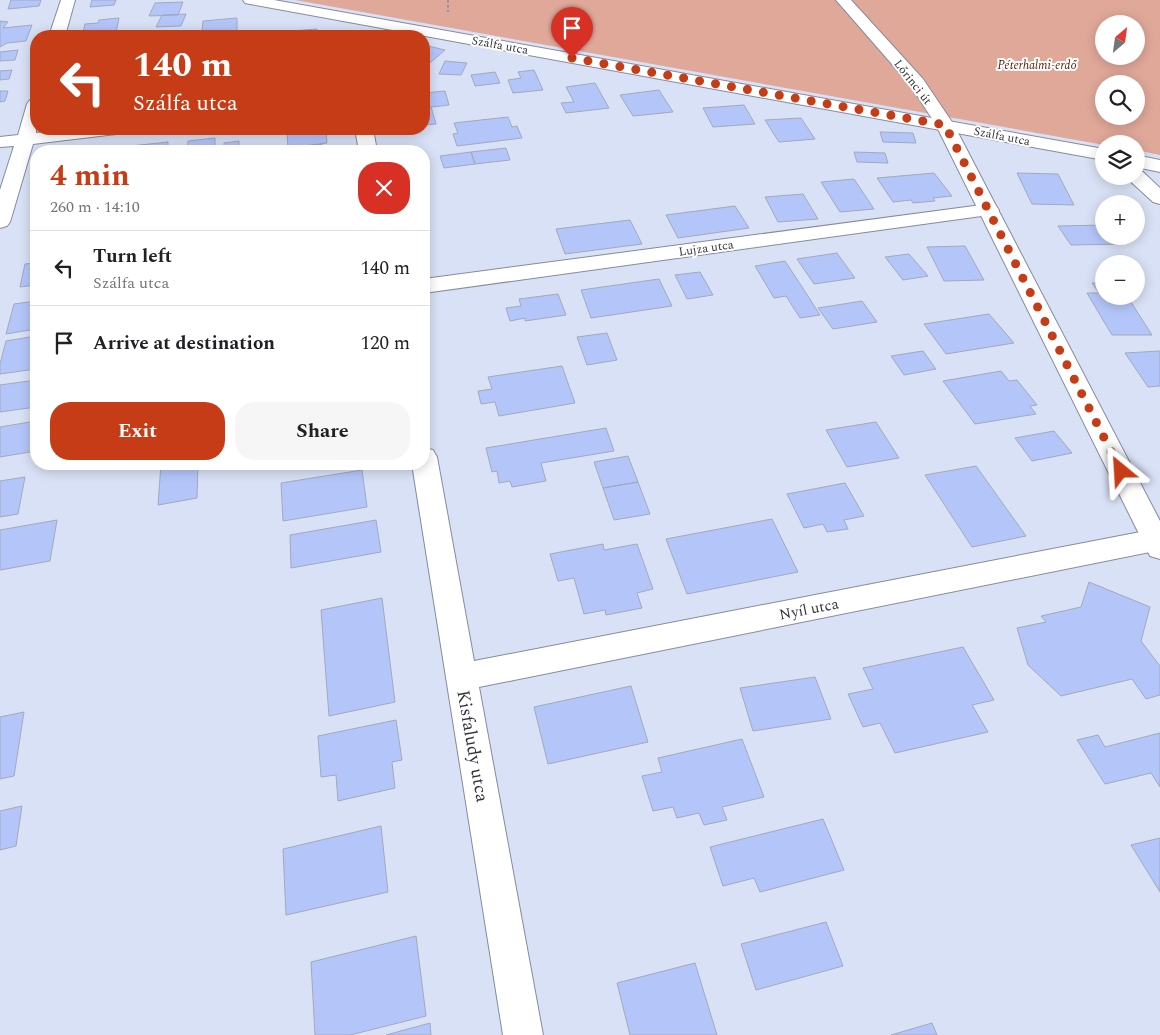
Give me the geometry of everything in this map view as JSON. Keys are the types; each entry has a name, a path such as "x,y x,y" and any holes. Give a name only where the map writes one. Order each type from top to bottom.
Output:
{"street":[{"path":"59,30 68,0"},
{"name":"Szálfa utca","path":"250,0 417,30"},
{"name":"Lőrinci út","path":"843,0 917,83 945,125 1158,544"},
{"path":"356,19 357,30"},
{"name":"Szálfa utca","path":"430,32 1095,153"},
{"path":"0,222 30,123"},
{"path":"0,142 61,135"},
{"path":"1145,164 1160,166"},
{"path":"1145,184 1160,198"},
{"name":"Lujza utca","path":"430,285 988,210"},
{"name":"Kisfaludy utca","path":"426,470 523,1035"},
{"name":"Nyíl utca","path":"462,677 1158,544"}],"green space":[{"name":"Péterhalmi-erdő","path":"295,0 1160,0 1160,155 1145,152 1145,135 1095,135 1095,143"}],"building":[{"path":"11,0 41,0 39,6 8,9"},
{"path":"92,0 116,0 114,5 90,7"},
{"path":"183,2 178,15 149,16 155,3"},
{"path":"186,14 181,26 156,27 162,15"},
{"path":"119,18 117,30 84,30 85,24 98,23 99,20"},
{"path":"237,18 237,30 202,30 203,21"},
{"path":"0,21 8,22 3,28 32,25 26,41 7,43 0,47"},
{"path":"430,46 445,50 430,63"},
{"path":"18,50 15,60 0,61 0,52"},
{"path":"445,61 467,63 461,75 439,74"},
{"path":"12,70 9,79 0,80 0,71"},
{"path":"534,70 543,90 513,93 508,80 521,78 518,72"},
{"path":"495,72 500,83 475,86 471,75"},
{"path":"595,83 609,108 566,113 561,103 574,102 566,87"},
{"path":"659,90 673,112 633,116 620,95"},
{"path":"0,91 8,91 5,101 0,102"},
{"path":"445,91 449,105 430,107 430,92"},
{"path":"744,105 755,124 713,127 703,108"},
{"path":"431,107 436,124 430,124"},
{"path":"508,117 512,127 517,126 522,138 457,146 453,134 458,133 454,123"},
{"path":"801,118 815,139 779,142 765,120"},
{"path":"880,132 913,133 916,143 883,142"},
{"path":"287,135 326,135 327,143 288,145"},
{"path":"215,138 215,145 188,145 188,141"},
{"path":"239,141 239,145 224,145 224,143"},
{"path":"168,142 168,145 140,145"},
{"path":"506,148 510,160 475,164 471,152"},
{"path":"471,152 475,164 444,168 440,156"},
{"path":"854,152 885,153 888,163 857,162"},
{"path":"934,173 952,196 933,198 935,201 913,203 911,200 893,202 877,178"},
{"path":"1017,173 1058,174 1074,205 1032,204"},
{"path":"854,179 874,209 840,212 821,182"},
{"path":"803,194 818,219 778,222 765,197"},
{"path":"735,206 749,228 678,238 666,215"},
{"path":"630,220 642,244 565,254 556,229"},
{"path":"1095,225 1095,245 1071,245 1058,226"},
{"path":"965,246 984,280 944,281 927,247"},
{"path":"837,253 855,278 814,284 797,259"},
{"path":"909,254 928,276 903,280 885,257"},
{"path":"785,261 820,315 800,318 786,296 774,298 755,266"},
{"path":"25,264 30,264 30,286 20,287"},
{"path":"700,272 713,295 687,299 675,275"},
{"path":"659,279 672,306 591,318 581,290"},
{"path":"1087,293 1095,293 1095,305 1133,305 1152,335 1112,335"},
{"path":"558,294 566,315 525,321 525,318 510,321 506,308 521,306 519,299"},
{"path":"862,301 877,322 833,329 818,308"},
{"path":"30,302 30,330 6,334 14,304"},
{"path":"989,314 1014,343 946,354 924,324"},
{"path":"607,333 617,360 587,365 577,337"},
{"path":"30,337 30,370 0,374 0,364 6,341"},
{"path":"923,351 936,369 904,375 891,356"},
{"path":"1160,351 1160,386 1148,387 1125,353"},
{"path":"562,366 575,403 499,416 495,402 481,404 478,391 492,389 488,377"},
{"path":"1001,371 1009,381 1017,380 1037,405 1030,406 1036,414 975,424 943,381"},
{"path":"30,381 30,408 0,412 0,385"},
{"path":"30,422 30,452 0,457 0,427"},
{"path":"876,422 899,458 847,467 826,430"},
{"path":"606,428 614,451 541,463 546,481 512,487 510,481 499,483 497,471 492,472 486,448"},
{"path":"1054,431 1072,453 1032,461 1015,438"},
{"path":"628,456 638,482 603,488 594,462"},
{"path":"976,466 1026,536 972,547 925,475"},
{"path":"161,470 198,470 197,498 158,505"},
{"path":"362,470 367,507 283,521 281,483"},
{"path":"25,477 18,514 0,517 0,481"},
{"path":"638,482 650,514 614,520 603,488"},
{"path":"845,483 864,516 844,520 848,529 827,532 823,524 804,528 787,494"},
{"path":"772,519 798,572 687,594 666,539"},
{"path":"57,520 50,561 0,570 0,530"},
{"path":"376,520 381,552 291,568 290,535"},
{"path":"603,544 604,550 637,544 653,589 637,593 642,608 606,615 605,610 584,614 574,578 558,581 550,554"},
{"path":"1089,582 1150,607 1141,641 1160,666 1160,695 1146,699 1132,679 1061,696 1028,665 1017,628 1046,622 1041,616 1081,607"},
{"path":"382,598 395,702 329,716 321,610"},
{"path":"963,647 994,700 972,705 988,732 895,753 880,723 863,727 848,694 873,689 863,668"},
{"path":"815,677 831,719 753,731 740,688"},
{"path":"631,686 648,742 548,764 534,707"},
{"path":"24,712 14,776 0,779 0,717"},
{"path":"396,720 402,760 392,762 395,788 338,801 336,775 321,777 318,736"},
{"path":"1160,733 1160,787 1151,773 1105,784 1077,740 1098,735 1105,747"},
{"path":"742,739 764,797 722,807 727,820 704,825 699,813 677,818 673,807 653,811 642,776 662,772 658,758"},
{"path":"22,806 16,846 0,850 0,811"},
{"path":"823,819 844,870 760,892 754,878 723,886 710,847"},
{"path":"381,826 388,892 286,915 283,849"},
{"path":"1160,838 1160,892 1131,845"},
{"path":"826,922 843,966 756,990 741,944"},
{"path":"416,936 426,1016 350,1035 315,1035 311,962"},
{"path":"695,963 717,1035 630,1035 617,983"},
{"path":"430,1023 431,1035 386,1035"},
{"path":"932,1023 937,1035 891,1035"}],"route":[{"path":"572,58 945,125 1121,471"}]}
